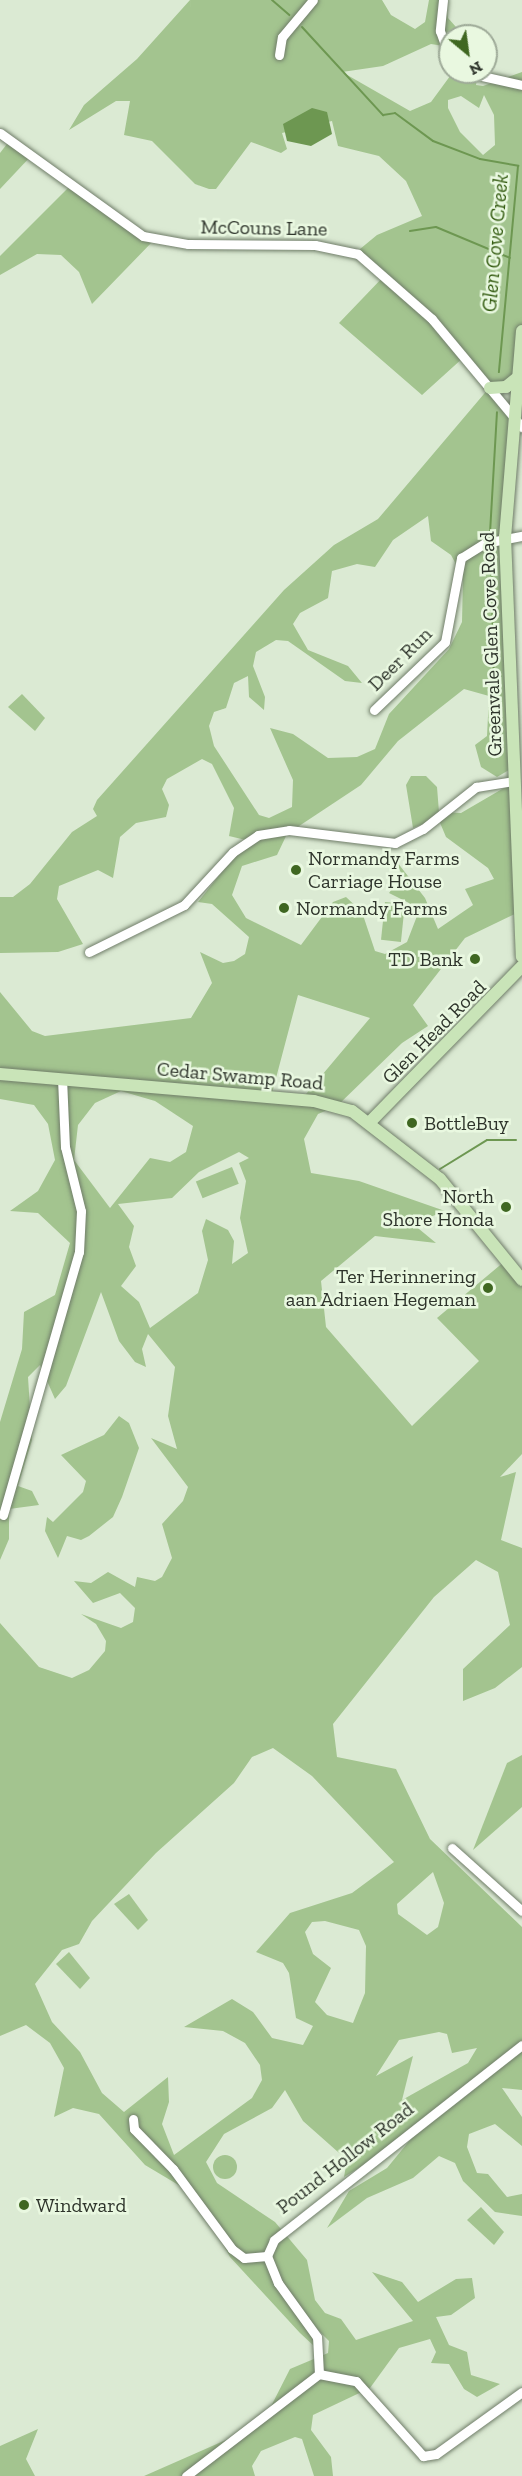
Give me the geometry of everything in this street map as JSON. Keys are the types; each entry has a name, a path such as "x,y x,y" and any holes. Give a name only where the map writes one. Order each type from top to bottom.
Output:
{"main road":[{"name":"Greenvale Glen Cove Road","path":"522,331 513,415 505,537 522,957"},
{"path":"490,388 517,378"},
{"name":"Glen Head Road","path":"370,1122 522,966"},
{"name":"Cedar Swamp Road","path":"0,1074 314,1101 370,1122 440,1179 520,1278"}],"street":[{"path":"279,55 282,37 313,0"},
{"path":"440,24 442,0"},
{"path":"498,80 522,85"},
{"name":"McCouns Lane","path":"0,133 143,236 188,244 315,245 358,254 432,319 522,427"},
{"name":"Deer Run","path":"374,710 446,642 461,558 505,537 522,536"},
{"path":"89,952 184,905 233,852 258,835 289,830 395,843 423,829 476,787 515,781"},
{"path":"3,1515 80,1243 81,1211 65,1147 62,1079"},
{"path":"452,1848 522,1911"},
{"name":"Pound Hollow Road","path":"267,2256 290,2223 522,2045"},
{"path":"133,2119 134,2129 173,2169 232,2249 244,2258 267,2256 278,2283 317,2337 319,2374"},
{"path":"186,2476 319,2374 356,2382 423,2456 436,2454 522,2392"}],"shaded area":[{"path":"190,0 382,0 391,15 415,29 425,22 429,0 445,0 448,18 453,24 438,24 438,45 431,44 383,66 342,72 410,111 431,102 444,84 483,86 498,84 498,81 522,72 522,331 517,378 491,388 513,415 507,500 509,770 497,777 481,767 475,745 487,736 489,696 464,689 398,741 361,785 287,834 277,855 242,866 232,895 246,918 301,945 333,902 346,897 362,912 375,951 385,954 407,942 417,916 409,903 389,893 402,876 397,862 425,898 438,929 473,905 465,889 494,879 488,868 446,837 438,818 413,828 406,785 411,776 426,776 437,787 439,812 461,813 509,785 519,912 465,938 413,1005 428,1026 402,1043 337,1106 318,1114 304,1139 311,1173 359,1181 445,1211 413,1224 436,1243 375,1236 321,1281 326,1327 412,1426 479,1361 437,1318 505,1261 515,1272 522,1269 522,1454 500,1477 516,1472 501,1540 522,1548 522,1667 495,1688 463,1701 463,1669 510,1625 498,1572 476,1560 434,1597 333,1724 337,1757 396,1769 430,1839 522,1927 522,2090 502,2088 522,2117 522,2146 495,2124 469,2134 467,2147 477,2173 488,2174 507,2197 522,2194 522,2216 495,2212 463,2181 455,2163 439,2156 413,2178 367,2198 327,2228 349,2191 387,2168 415,2134 344,2177 347,2160 303,2121 285,2090 272,2108 224,2134 206,2162 217,2183 275,2222 307,2260 315,2300 325,2313 341,2319 356,2340 413,2321 372,2272 402,2282 418,2302 456,2279 472,2278 475,2298 451,2315 436,2317 449,2345 467,2352 471,2375 500,2384 477,2397 464,2389 449,2364 431,2363 436,2352 430,2339 399,2348 370,2388 313,2415 311,2430 331,2457 333,2476 314,2476 302,2439 295,2437 261,2451 252,2466 255,2476 144,2476 262,2424 290,2369 328,2353 329,2341 316,2328 314,2346 300,2333 230,2257 197,2196 145,2165 99,2114 73,2108 54,2117 64,2068 50,2043 26,2025 0,2036 0,1623 39,1667 72,1678 89,1670 105,1651 106,1641 96,1624 81,1614 121,1628 133,1622 135,1608 120,1593 93,1603 74,1581 91,1583 108,1572 135,1587 137,1577 155,1581 162,1577 172,1558 162,1524 183,1501 188,1487 151,1438 177,1449 168,1416 175,1367 148,1334 142,1349 146,1367 135,1362 119,1341 101,1292 66,1386 55,1399 40,1365 28,1377 32,1440 18,1486 32,1491 39,1505 9,1509 9,1539 0,1560 0,1422 22,1349 24,1312 55,1295 70,1243 38,1213 10,1211 38,1191 55,1160 48,1124 34,1105 0,1099 0,992 32,1031 45,1036 191,1018 212,983 200,952 223,963 234,961 245,954 249,937 212,904 198,902 233,858 254,842 229,836 234,808 212,764 202,759 167,779 162,789 169,805 166,817 136,823 120,837 113,878 98,870 59,886 57,899 83,944 58,952 0,953 0,897 13,897 30,884 72,832 97,816 93,809 97,800 284,590 334,545 378,519 489,388 464,357 422,395 339,323 385,275 358,254 360,249 377,235 422,216 406,181 379,156 338,146 332,121 282,133 287,149 281,153 251,142 216,189 209,189 195,184 152,141 124,135 130,101 116,101 69,130 84,105 137,59","holes":["484,95 494,115 495,145 483,155 460,132 448,108 448,100 461,96 479,108","428,516 431,541 451,555 463,577 462,622 449,649 389,714 375,749 357,757 328,758 293,734 270,728 293,780 292,807 269,818 259,815 214,746 209,726 214,712 226,708 234,683 248,676 249,697 264,710 265,697 253,666 256,652 276,640 288,641 345,681 362,683 348,666 308,650 293,624 300,613 328,598 332,571 357,564 375,567 393,540","298,995 370,1018 301,1100 271,1097","121,1091 155,1101 193,1126 186,1152 170,1162 150,1158 110,1208 74,1160 78,1125 95,1103","239,1152 249,1158 239,1163 246,1181 240,1218 248,1253 232,1264 234,1241 228,1230 206,1219 202,1231 208,1260 198,1293 150,1328 139,1302 121,1286 136,1266 129,1247 134,1226 118,1204 172,1198 199,1172","273,1748 312,1776 394,1862 352,1893 290,1913 256,1952 283,1963 289,1973 296,2018 313,2026 303,2045 272,2038 253,2012 232,1999 184,2027 223,2031 245,2043 260,2065 262,2080 252,2098 174,2155 162,2124 169,2102 168,2077 124,2112 102,2093 80,2052 52,2022 35,1984 62,1950 79,1944 92,1921 156,1853 234,1783 252,1757","433,1872 444,1903 438,1927 427,1935 398,1914 397,1904","325,1921 359,1930 366,1946 365,1993 353,2023 327,2015 315,2002 331,1968 313,1954 305,1932 312,1922","439,2032 447,2034 452,2053 477,2048 468,2063 402,2100 413,2056 376,2076 399,2040"]},
{"path":"312,108 327,112 332,134 311,146 287,141 283,124"},
{"path":"10,140 32,155 0,189 0,153"},
{"path":"71,185 155,239 92,304 79,272 61,255 37,254 0,275 0,256"},
{"path":"22,694 45,718 35,731 8,707"},
{"path":"385,902 405,904 401,942 381,940"},
{"path":"232,1167 239,1184 203,1198 196,1182"},
{"path":"119,1416 129,1423 139,1448 122,1497 113,1517 89,1536 81,1540 67,1536 58,1558 45,1531 47,1517 53,1522 83,1492 86,1481 61,1455 104,1435"},
{"path":"522,1755 522,1807 473,1850 507,1763"},
{"path":"129,1894 148,1920 138,1930 114,1904"},
{"path":"69,1952 90,1978 80,1989 56,1964"},
{"path":"225,2155 234,2158 237,2167 234,2176 225,2179 216,2176 213,2167 216,2158"},
{"path":"481,2207 504,2232 494,2245 467,2220"},
{"path":"38,2429 26,2459 35,2476 0,2476 0,2446"}],"waterway":[{"name":"Glen Cove Creek","path":"272,0 289,15"},
{"name":"Glen Cove Creek","path":"302,27 383,115 395,113 433,141 480,159 518,166 499,372"},
{"path":"410,231 436,227 510,258"},
{"name":"Glen Cove Creek","path":"490,533 497,412"},
{"name":"Glen Cove Creek","path":"491,547 494,692 501,711"},
{"path":"440,1169 487,1140 516,1140"}],"place":[{"name":"Normandy Farms Carriage House","path":"296,870"},
{"name":"Normandy Farms","path":"284,908"},
{"name":"TD Bank","path":"475,959"},
{"name":"BottleBuy","path":"412,1123"},
{"name":"North Shore Honda","path":"506,1207"},
{"name":"Ter Herinnering aan Adriaen Hegeman","path":"488,1288"},
{"name":"Windward","path":"24,2205"}]}
